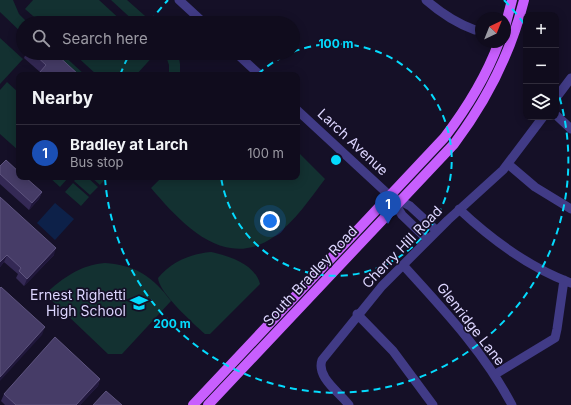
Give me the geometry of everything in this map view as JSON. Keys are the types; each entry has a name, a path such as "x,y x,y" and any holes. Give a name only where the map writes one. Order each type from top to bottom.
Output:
{"main road":[{"path":"509,12 512,0"},
{"name":"South Bradley Road","path":"208,405 454,144 479,108 508,51 524,0"},
{"name":"South Bradley Road","path":"193,405 435,148 456,122 482,80 496,48"}],"street":[{"path":"179,0 196,16"},
{"path":"426,0 442,14 459,24 475,30"},
{"path":"244,60 257,72"},
{"path":"559,94 571,78"},
{"name":"Larch Avenue","path":"300,113 398,203 402,215 428,240"},
{"path":"559,118 571,128"},
{"name":"Cherry Hill Road","path":"349,405 321,374 319,367 322,360 358,314 404,264 437,230 493,180 508,164 541,120"},
{"path":"508,164 535,187 571,210"},
{"path":"398,203 410,206 437,230"},
{"path":"459,209 503,247 519,257 567,281 558,329 554,338 494,375"},
{"name":"Glenridge Lane","path":"404,264 461,328 494,375 512,405"},
{"path":"358,314 397,356 433,405"}],"green space":[{"path":"0,0 13,0 21,16 16,16 16,27 0,12"},
{"path":"33,0 99,0 116,16 33,16 25,9"},
{"path":"111,0 127,0 145,16 128,16"},
{"path":"0,38 16,53 16,60 22,60 0,84"},
{"path":"52,60 69,60 82,72 65,72"},
{"path":"81,60 150,60 139,72 94,72"},
{"path":"167,60 179,60 180,72 169,72"},
{"path":"7,82 16,90 16,148 0,134 0,90"},
{"path":"300,154 325,179 289,224 275,236 257,246 239,249 222,246 206,239 176,216 151,188 159,180 300,180"},
{"path":"52,180 66,180 60,187"},
{"path":"90,180 98,187 90,195 74,181"},
{"path":"94,180 104,180 100,185"},
{"path":"73,183 89,197 81,206 65,192"},
{"path":"211,252 226,256 247,266 253,271 260,284 210,334 205,334 170,300 164,292 158,278 175,263 188,257"},
{"path":"105,263 126,266 143,274 157,285 171,301 122,354 108,354 45,294 72,273 88,266"}],"water":[{"path":"55,203 74,219 55,240 37,223"}],"building":[{"path":"41,60 63,60 76,72 40,72 46,65"},
{"path":"6,160 16,169 16,180 28,180 42,192 32,203 0,174 0,166"},
{"path":"0,197 56,248 27,279 19,271 21,268 7,255 0,262"},
{"path":"1,287 45,327 0,377 0,288"},
{"path":"55,337 100,379 76,405 16,405 4,394"},
{"path":"106,391 122,405 93,405"}],"place":[{"name":"Bradley at Larch","path":"388,224"},
{"name":"Ernest Righetti High School","path":"139,303"}]}
